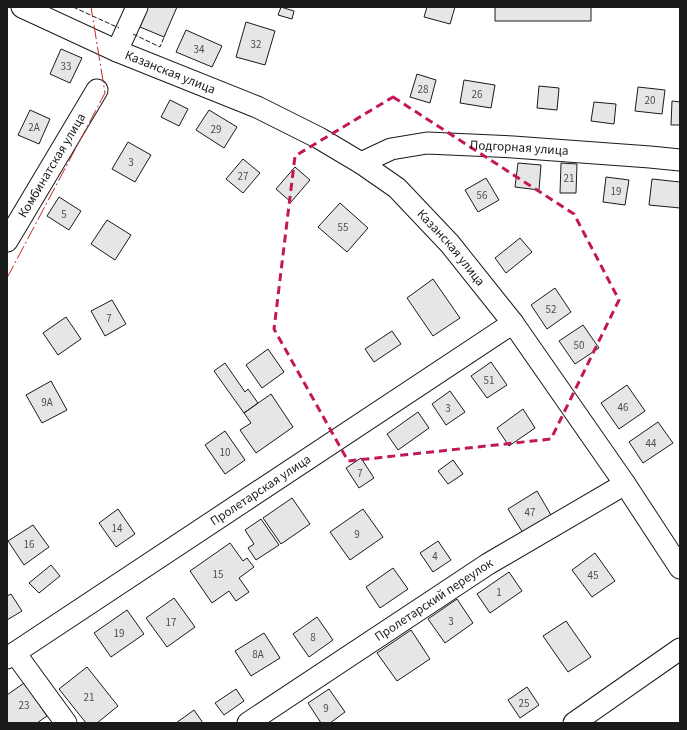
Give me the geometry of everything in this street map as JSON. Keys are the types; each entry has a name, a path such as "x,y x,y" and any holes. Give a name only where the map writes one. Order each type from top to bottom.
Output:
{"street":[{"name":"Казанская улица","path":"23,7 117,51 257,107 319,138 361,163 397,188 450,244 513,323 625,484 680,568"},
{"path":"117,51 137,7"},
{"name":"Комбинатская улица","path":"7,241 97,90"},
{"name":"Подгорная улица","path":"361,163 391,149 427,143 520,148 680,160"},
{"name":"Пролетарская улица","path":"11,655 513,323"},
{"name":"Пролетарский переулок","path":"248,723 488,564 625,484"},
{"path":"574,723 680,649"},
{"path":"11,655 66,723"}],"highlighted area":[{"path":"393,97 574,214 619,300 551,439 348,461 274,329 295,156"}],"building":[{"path":"148,7 177,7 164,37 140,27"},
{"path":"281,7 294,11 292,19 278,15"},
{"path":"427,7 455,7 450,24 424,17"},
{"path":"495,7 591,7 591,21 495,21"},
{"path":"246,22 275,31 265,65 236,57"},
{"path":"186,30 222,46 212,67 176,52"},
{"path":"61,49 82,58 70,83 50,74"},
{"path":"417,74 436,80 430,103 410,97"},
{"path":"464,80 495,85 491,108 460,103"},
{"path":"539,86 559,88 557,110 537,108"},
{"path":"638,87 665,90 662,114 635,111"},
{"path":"170,100 188,109 179,126 161,117"},
{"path":"672,101 680,102 680,125 671,125"},
{"path":"594,102 616,104 614,124 591,121"},
{"path":"30,110 50,119 39,144 18,135"},
{"path":"209,110 237,127 224,148 196,130"},
{"path":"128,142 151,155 135,182 112,169"},
{"path":"243,159 260,173 243,193 226,179"},
{"path":"518,163 541,165 539,190 515,187"},
{"path":"561,163 577,164 576,193 560,193"},
{"path":"295,167 310,180 291,202 276,189"},
{"path":"606,177 629,180 625,205 603,202"},
{"path":"486,178 499,200 478,212 465,190"},
{"path":"652,179 680,182 680,208 649,205"},
{"path":"59,197 81,211 69,230 47,216"},
{"path":"340,203 368,228 347,252 318,227"},
{"path":"107,220 131,235 115,260 91,244"},
{"path":"520,238 532,252 506,273 495,258"},
{"path":"433,279 460,318 433,336 407,298"},
{"path":"555,288 571,312 547,329 531,305"},
{"path":"112,300 126,324 105,336 91,311"},
{"path":"66,317 81,339 58,355 43,333"},
{"path":"583,325 599,348 575,364 559,341"},
{"path":"392,331 401,344 374,362 365,349"},
{"path":"268,349 284,372 262,388 246,365"},
{"path":"491,362 507,385 487,398 471,376"},
{"path":"225,363 245,392 248,389 258,403 244,413 214,371"},
{"path":"51,381 67,410 42,423 26,395"},
{"path":"627,385 645,411 619,429 601,403"},
{"path":"450,391 465,412 446,425 432,404"},
{"path":"271,394 293,427 256,453 240,430 251,423 244,413"},
{"path":"523,409 535,428 509,446 497,428"},
{"path":"418,412 429,428 398,450 387,434"},
{"path":"658,422 673,443 643,463 629,442"},
{"path":"225,431 245,460 225,474 205,445"},
{"path":"361,458 374,478 359,488 346,468"},
{"path":"453,460 463,474 448,484 438,471"},
{"path":"537,491 551,515 523,533 508,509"},
{"path":"292,498 310,524 281,544 263,518"},
{"path":"118,509 135,534 116,547 99,523"},
{"path":"363,509 383,537 350,560 330,532"},
{"path":"261,519 279,545 256,560 248,548 254,544 245,530"},
{"path":"33,525 49,547 24,565 8,541"},
{"path":"438,541 451,560 433,572 420,553"},
{"path":"230,543 243,561 247,558 254,567 239,578 249,592 236,601 229,591 212,603 190,571"},
{"path":"595,553 615,581 592,597 572,570"},
{"path":"51,565 60,576 39,593 29,583"},
{"path":"393,568 408,589 380,608 366,587"},
{"path":"509,572 522,591 490,613 477,594"},
{"path":"11,594 22,611 7,620 7,596"},
{"path":"174,598 195,627 167,647 146,618"},
{"path":"457,599 473,623 445,643 428,619"},
{"path":"127,610 144,634 111,657 94,633"},
{"path":"317,617 333,640 309,657 293,634"},
{"path":"566,621 591,657 568,672 543,636"},
{"path":"411,630 430,659 397,681 377,653"},
{"path":"264,633 280,658 251,676 235,651"},
{"path":"87,667 118,706 97,723 86,723 59,689"},
{"path":"24,683 47,716 37,723 7,723 7,695"},
{"path":"527,687 539,705 520,718 508,700"},
{"path":"236,689 244,701 224,715 215,703"},
{"path":"329,689 345,712 330,723 321,723 308,703"},
{"path":"194,710 203,723 176,723"}],"fence":[{"path":"73,7 119,28"},
{"path":"133,34 160,47 165,35"}],"power":[{"path":"7,278 105,93 91,7"}]}
